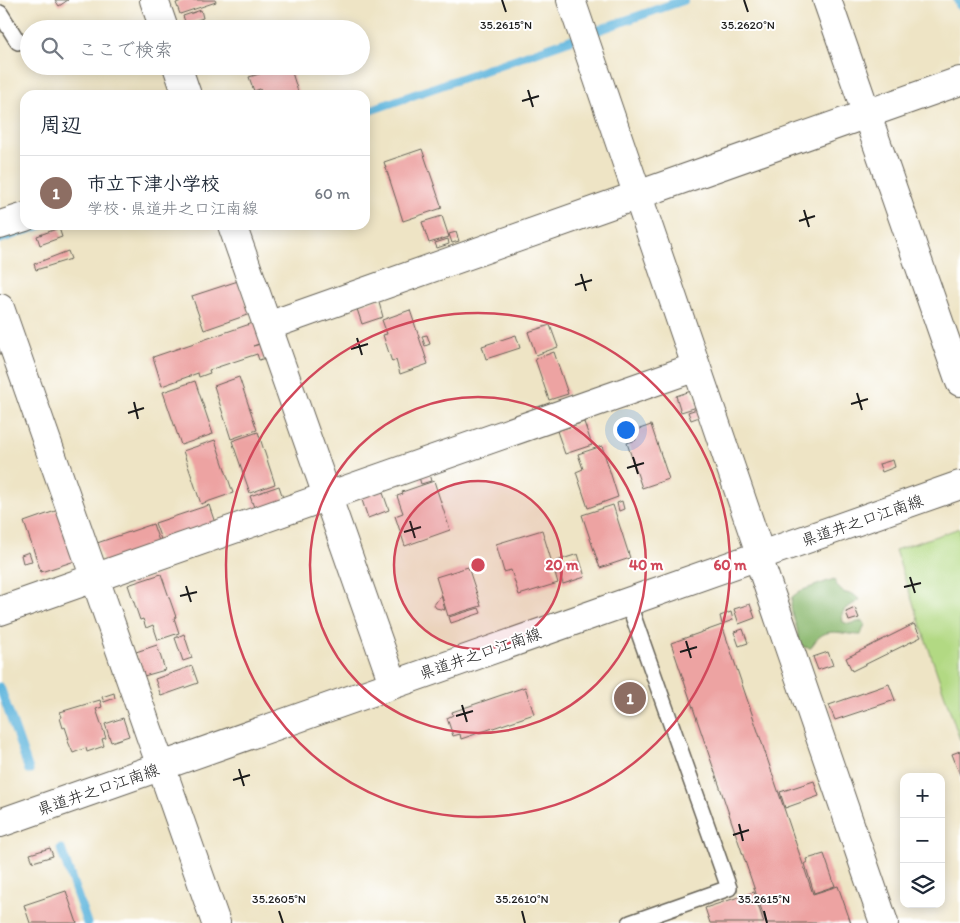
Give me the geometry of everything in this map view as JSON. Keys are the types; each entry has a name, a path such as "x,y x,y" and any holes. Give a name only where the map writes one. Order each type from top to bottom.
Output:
{"street":[{"path":"154,0 161,20"},
{"path":"571,0 884,923"},
{"path":"827,0 960,382"},
{"path":"180,75 185,90"},
{"path":"268,326 960,81"},
{"path":"0,225 20,219"},
{"path":"234,230 393,683"},
{"path":"0,308 216,923"},
{"path":"0,611 696,367"},
{"name":"県道井之口江南線","path":"0,823 393,683 960,485"}],"lane":[{"path":"0,13 18,42"},
{"path":"628,602 729,888 630,923"}],"green space":[{"path":"960,528 960,740 895,550"},
{"path":"834,579 841,590 853,594 860,600 845,609 842,614 843,622 849,624 862,621 865,624 861,635 827,633 821,635 811,648 803,647 798,640 797,628 792,615 792,597 800,591"}],"building":[{"path":"55,0 68,0 59,6"},
{"path":"184,0 215,0 216,2 180,14 176,3"},
{"path":"201,10 203,18 184,20 183,16"},
{"path":"256,75 293,75 297,90 254,90 249,77"},
{"path":"422,149 442,208 403,221 384,162"},
{"path":"442,216 449,237 429,243 422,222"},
{"path":"54,230 60,230 62,237 40,245 37,236"},
{"path":"456,232 459,241 452,243 449,234"},
{"path":"448,239 449,244 437,248 435,243"},
{"path":"68,251 71,259 36,270 34,264"},
{"path":"238,281 250,314 204,330 192,296"},
{"path":"378,299 383,317 362,324 356,306"},
{"path":"410,310 428,364 400,374 396,360 392,362 383,335 387,334 382,320"},
{"path":"256,322 268,357 259,360 257,354 209,370 210,373 199,377 198,373 162,386 153,357"},
{"path":"550,325 558,347 536,355 528,332"},
{"path":"427,335 430,344 425,346 422,336"},
{"path":"516,335 520,348 486,359 482,346"},
{"path":"554,352 568,394 549,400 535,359"},
{"path":"239,377 257,430 231,439 214,386"},
{"path":"195,381 213,434 181,445 163,392"},
{"path":"691,391 697,407 681,412 676,396"},
{"path":"700,408 702,416 691,420 688,412"},
{"path":"584,422 592,445 565,454 557,431"},
{"path":"651,425 669,479 642,488 627,443 636,440 634,431"},
{"path":"258,432 275,484 250,493 232,441"},
{"path":"215,440 233,493 201,504 183,451"},
{"path":"602,446 618,497 588,508 576,472 583,469 578,454"},
{"path":"893,460 895,467 882,472 879,464"},
{"path":"429,474 431,481 421,484 419,477"},
{"path":"434,481 450,530 405,546 395,516 403,513 397,496 403,494 402,492"},
{"path":"279,486 285,504 256,513 250,496"},
{"path":"382,490 389,510 368,518 361,497"},
{"path":"622,501 624,509 619,511 617,503"},
{"path":"209,505 216,526 163,545 155,523"},
{"path":"613,505 630,558 600,568 582,515"},
{"path":"61,509 78,560 41,572 24,522"},
{"path":"153,524 161,547 104,563 97,543"},
{"path":"542,530 558,583 519,595 511,570 504,572 496,544"},
{"path":"29,552 32,561 23,563 21,555"},
{"path":"578,554 585,577 563,584 556,561"},
{"path":"468,567 481,606 448,616 436,577"},
{"path":"161,574 176,617 174,618 179,633 158,640 153,625 146,628 143,619 140,620 128,585"},
{"path":"441,595 445,610 436,608 434,605"},
{"path":"750,604 755,618 739,624 734,609"},
{"path":"479,608 481,613 451,623 449,617"},
{"path":"855,608 859,618 849,621 846,612"},
{"path":"731,612 733,620 722,624 720,616"},
{"path":"914,624 921,637 852,671 846,658"},
{"path":"722,625 813,894 838,886 851,923 766,923 671,643"},
{"path":"743,629 748,643 739,646 734,632"},
{"path":"184,634 192,658 183,661 175,638"},
{"path":"157,645 165,670 144,676 136,652"},
{"path":"828,652 833,665 818,670 813,657"},
{"path":"192,666 198,683 161,696 155,679"},
{"path":"889,684 895,700 835,720 829,705"},
{"path":"525,687 534,714 461,739 460,734 453,736 447,718 453,715 452,712"},
{"path":"114,693 115,698 104,702 102,697"},
{"path":"100,700 102,707 96,709 106,738 102,739 104,746 87,752 86,748 73,753 67,739 69,739 65,727 63,728 60,712"},
{"path":"123,718 129,736 111,742 105,724"},
{"path":"960,751 960,775 952,754"},
{"path":"814,781 819,796 785,808 780,792"},
{"path":"50,848 53,856 33,862 30,854"},
{"path":"824,854 835,886 814,893 805,864 808,862 807,859"},
{"path":"66,891 77,923 30,923 24,905"},
{"path":"754,892 764,923 710,923 705,908"}],"waterway":[{"path":"593,32 684,0"},
{"path":"958,0 960,6"},
{"path":"370,110 570,40"},
{"path":"0,239 26,230"},
{"path":"0,687 29,770"},
{"path":"61,849 87,923"}],"place":[{"name":"市立下津小学校","path":"630,698"}]}
